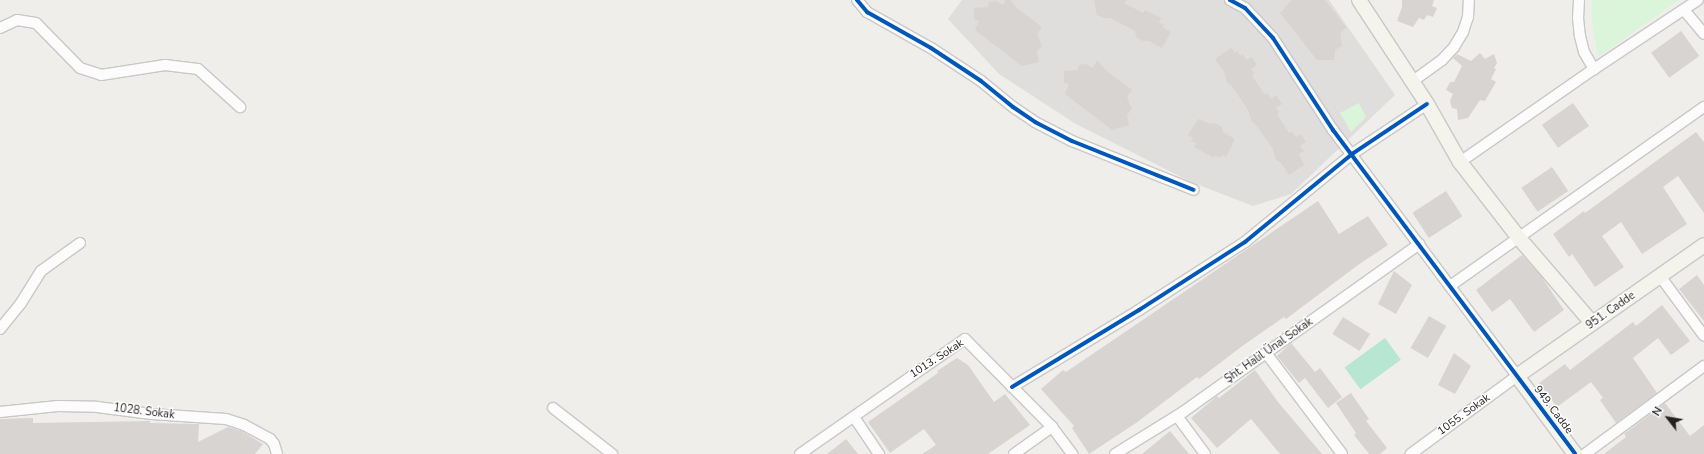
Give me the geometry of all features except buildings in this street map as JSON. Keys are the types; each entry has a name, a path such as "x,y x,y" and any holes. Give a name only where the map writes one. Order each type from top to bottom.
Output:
{"street":[{"path":"857,0 868,12 931,48 981,81 1013,107 1035,122 1072,141 1194,190"},
{"path":"1230,0 1245,8 1273,38 1333,130 1517,376"},
{"path":"1359,0 1413,81 1460,162 1520,238 1592,324"},
{"path":"1413,81 1442,60 1454,47 1463,32 1468,17 1470,0"},
{"path":"1579,0 1578,18 1580,36 1584,52 1594,69"},
{"path":"1460,162 1594,69 1698,0"},
{"path":"1684,10 1704,34"},
{"path":"0,28 17,20 36,23 80,68 101,75 165,65 198,69 240,107"},
{"path":"1012,387 1139,310 1245,242 1352,154 1427,104"},
{"path":"1450,286 1704,107"},
{"path":"0,329 21,303 41,271 80,243"},
{"name":"Şht. Halil Ünal Sokak","path":"1115,454 1176,416 1419,244"},
{"name":"951. Cadde","path":"1517,376 1704,245"},
{"path":"1660,276 1704,336"},
{"name":"1013. Sokak","path":"800,454 965,338 1052,427 1072,454"},
{"path":"1266,353 1342,454"},
{"path":"1585,454 1704,366"},
{"name":"1055. Sokak","path":"1411,454 1517,376"},
{"name":"949. Cadde","path":"1517,376 1575,454"},
{"name":"1028. Sokak","path":"0,412 58,406 97,407 152,414 226,420 244,425 270,439 274,444 275,453"},
{"path":"553,408 612,454"},
{"path":"854,416 879,454"},
{"path":"1176,416 1205,454"},
{"path":"1014,454 1052,427"}],"shaded area":[{"path":"962,0 1329,0 1395,95 1291,194 1253,206 1191,182 1076,124 999,74 948,19"}],"green space":[{"path":"1592,0 1679,0 1598,57 1592,22"},
{"path":"1359,103 1366,117 1351,132 1340,113"},
{"path":"1385,338 1401,360 1360,389 1345,367"}],"cycle path":[{"path":"857,0 867,12 931,48 981,81 1013,107 1035,122 1072,141 1194,190"},
{"path":"1230,0 1245,8 1273,38 1333,130 1575,454"},
{"path":"1012,387 1139,310 1245,242 1352,154 1427,104"}]}
